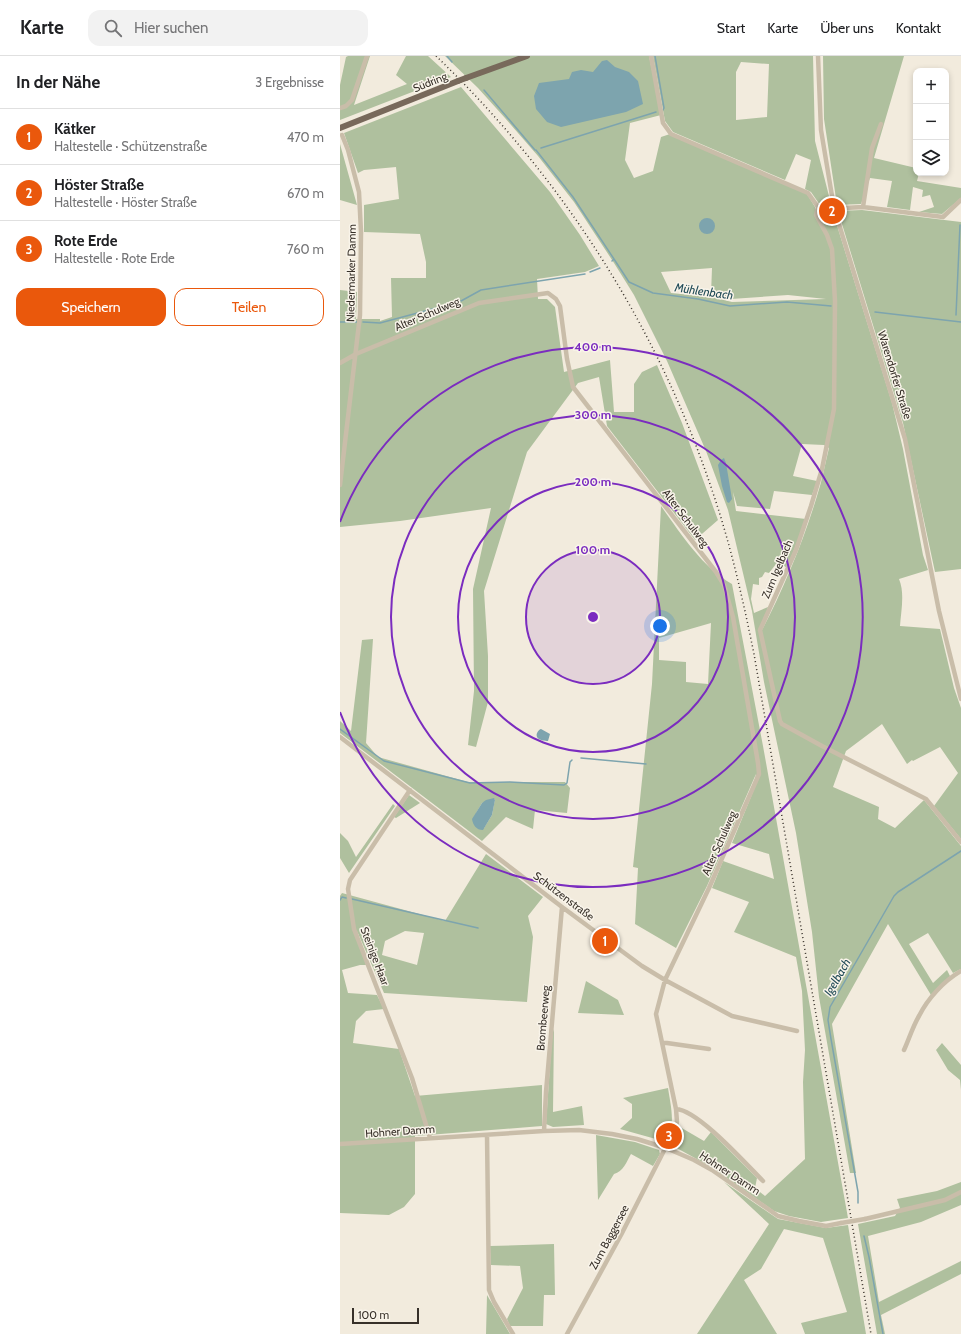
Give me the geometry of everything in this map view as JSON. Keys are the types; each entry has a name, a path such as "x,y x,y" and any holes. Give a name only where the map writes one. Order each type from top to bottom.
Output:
{"main road":[{"name":"Südring","path":"340,128 458,81 527,56"}],"street":[{"path":"340,108 346,106 352,100 367,56"},
{"path":"651,56 663,122 671,134 808,193 818,207 826,209 864,207 942,217 961,200"},
{"name":"Warendorfer Straße","path":"818,56 821,130 834,208 905,439 939,611 961,699"},
{"path":"864,207 872,148 881,124"},
{"name":"Niedermarker Damm","path":"340,484 360,315 361,232 359,192 348,150 342,135"},
{"name":"Zum Igelbach","path":"818,207 816,215 828,234 832,249 835,301 834,409 822,469 812,506 796,550 760,630 780,721 782,724 822,746 926,799 961,842"},
{"name":"Alter Schulweg","path":"340,363 356,354 479,303 548,293 556,299 560,306 567,359 573,386 716,572 724,585 733,617 759,774 710,888 665,980"},
{"name":"Schützenstraße","path":"340,737 642,966 732,1016 797,1031"},
{"name":"Steinige Haar","path":"410,790 350,880 348,889 354,929 412,1078 430,1138"},
{"name":"Brombeerweg","path":"544,1131 562,906"},
{"path":"904,1050 919,1016 929,1000 953,976 961,971"},
{"name":"Zum Baggersee","path":"567,1334 621,1235 666,1148 676,1125 676,1109 656,1014 665,980"},
{"path":"662,1043 709,1050"},
{"path":"676,1109 681,1110 707,1126 763,1181"},
{"name":"Hohner Damm","path":"340,1144 544,1131 586,1131 637,1139 666,1148 694,1160 712,1170 778,1216 826,1226 865,1219 945,1200 961,1192"},
{"path":"487,1135 489,1290 494,1302 513,1334"}],"green space":[{"path":"370,56 354,105 407,84 396,75 406,56 428,56 451,77 340,120 340,85 346,57"},
{"path":"445,56 649,56 661,115 630,123 625,160 634,178 653,171 661,137 670,134 807,194 815,207 816,218 829,212 835,219 892,403 903,449 923,555 928,570 899,579 902,590 900,626 940,629 954,688 961,708 961,839 934,806 958,773 940,747 913,761 912,760 907,764 882,724 846,751 833,787 879,807 878,819 895,828 924,800 961,846 961,969 953,973 928,933 909,944 933,983 947,970 950,976 931,995 888,924 832,1024 856,1173 850,1173 819,997 812,932 796,833 764,682 752,611 728,510 706,451 667,361 634,295 574,202 538,156 478,88","holes":["712,268 711,295 731,299 788,295 826,299 732,302 711,297 671,293 661,272","802,444 824,445 829,448 819,490 806,530 778,598 762,630 768,607 754,613 751,599 753,584 759,585 759,578 762,577 765,572 769,573 776,564 783,565 787,568 806,519 736,511 733,492 737,506 770,509 774,491 812,495 817,481 793,476"]},
{"path":"653,56 813,56 815,141 830,200 826,205 820,205 811,192 805,189 811,160 796,154 785,180 673,132 665,121","holes":["741,62 769,64 767,117 736,120 736,72"]},
{"path":"823,56 904,56 874,158 913,167 913,176 918,176 917,181 961,188 961,198 942,214 919,212 934,207 930,195 922,197 923,190 913,187 910,210 887,207 892,181 870,178 861,204 837,205 824,119"},
{"path":"461,87 550,192 580,235 599,266 585,272 537,279 538,299 547,299 555,307 564,372 610,360 614,412 634,412 634,384 642,372 657,365 682,423 718,520 695,540 607,426 599,377 578,383 527,452 484,591 488,656 488,702 476,747 468,745 474,691 473,589 491,508 400,521 340,527 340,290 357,292 356,319 380,319 380,321 392,317 391,278 426,278 426,262 420,234 364,232 364,205 399,199 396,167 364,170 358,173 344,133"},
{"path":"340,144 357,205 340,200"},
{"path":"862,210 961,222 961,569 935,572 903,423 838,211"},
{"path":"661,506 684,539 711,569 732,584 763,746 848,1218 821,1222 789,1216 774,1211 713,1168 673,1146 671,1142 680,1127 704,1141 711,1132 757,1178 755,1188 765,1196 805,1159 803,1082 805,1050 802,991 796,957 734,932 749,902 712,888 723,861 774,879 769,854 732,843 753,792 756,774 707,886 676,948 635,924 638,868 633,867 652,684","holes":["711,623 708,684 686,682 686,662 659,660 659,638"]},
{"path":"373,639 366,743 378,757 468,782 565,782 570,788 567,813 535,810 533,829 506,817 482,841 340,733 340,721 351,731 362,640","holes":["495,799 492,815 484,828 476,813 482,803"]},
{"path":"409,795 420,803 396,818 394,817"},
{"path":"393,804 395,806 349,873 340,858 340,833 348,841 356,857"},
{"path":"486,854 543,897 528,916 533,937 527,1002 384,993 357,931 366,965 360,965 342,970 348,993 377,995 384,1009 366,1011 356,1021 353,1043 399,1049 415,1096 542,1085 542,1126 415,1136 415,1194 404,1207 389,1215 340,1213 340,896 342,893 445,921","holes":["405,931 424,933 417,965 382,955 385,941"]},
{"path":"586,981 618,1000 624,1015 578,1013"},
{"path":"554,1029 553,1112 582,1106 584,1125 553,1127 546,1124 552,1035"},
{"path":"942,1043 961,1065 961,1090 960,1080 948,1070 936,1050"},
{"path":"668,1088 672,1124 668,1137 663,1141 620,1129 632,1118 632,1104 623,1098"},
{"path":"596,1135 635,1142 659,1150 660,1154 653,1166 631,1154 622,1169 614,1174 598,1200"},
{"path":"724,1182 778,1219 826,1228 848,1225 866,1334 805,1334 801,1323 847,1312 823,1238 784,1229 761,1269 744,1280 777,1334 697,1334 769,1224"},
{"path":"961,1182 961,1205 921,1222 868,1236 879,1302 961,1261 961,1274 881,1315 885,1334 877,1334 858,1224 895,1216 900,1208 897,1199 937,1191"},
{"path":"554,1244 555,1295 544,1295 543,1326 510,1326 507,1319 523,1288 520,1266 491,1265 490,1246"},
{"path":"487,1295 510,1334 486,1334"}],"water":[{"path":"607,60 615,67 629,72 638,81 643,104 626,112 561,127 547,122 536,109 534,96 539,83 569,79 572,72 581,70 593,72 602,61"},
{"path":"707,218 713,220 715,226 713,232 707,234 701,232 699,226 701,220"},
{"path":"724,458 732,499 729,503 727,502 722,486 718,465"},
{"path":"541,729 550,734 548,741 540,740 538,738 537,733"},
{"path":"494,798 495,800 492,815 483,830 478,829 474,825 472,819 482,803 486,800"}],"waterway":[{"path":"447,56 452,62"},
{"path":"655,56 664,108 663,110"},
{"path":"484,90 535,150"},
{"path":"541,148 656,112"},
{"path":"536,150 573,197 614,259"},
{"path":"956,315 960,225"},
{"name":"Mühlenbach","path":"612,261 614,259 629,282 653,293 698,299 730,306 787,302 831,306"},
{"name":"Mühlenbach","path":"590,272 600,268"},
{"name":"Mühlenbach","path":"461,301 481,290 585,274"},
{"name":"Mühlenbach","path":"363,322 380,323 455,303"},
{"name":"Mühlenbach","path":"875,312 961,322"},
{"name":"Mühlenbach","path":"340,322 357,322"},
{"path":"340,729 384,761 470,783 510,782 564,785 567,783 570,762 572,760"},
{"path":"581,758 646,764"},
{"name":"Igelbach","path":"858,1203 858,1192 828,1020 830,1007 894,896 961,851"},
{"path":"340,900 342,897 346,898"},
{"path":"352,899 478,928"},
{"name":"Igelbach","path":"864,1236 883,1334"}],"railway":[{"path":"436,56 482,103 525,152 565,204 601,258 634,314 664,372 690,432 713,493 736,573 754,654 871,1334"}],"place":[{"name":"Höster Straße","path":"832,211"},
{"name":"Kätker","path":"605,941"},
{"name":"Rote Erde","path":"669,1136"}]}
